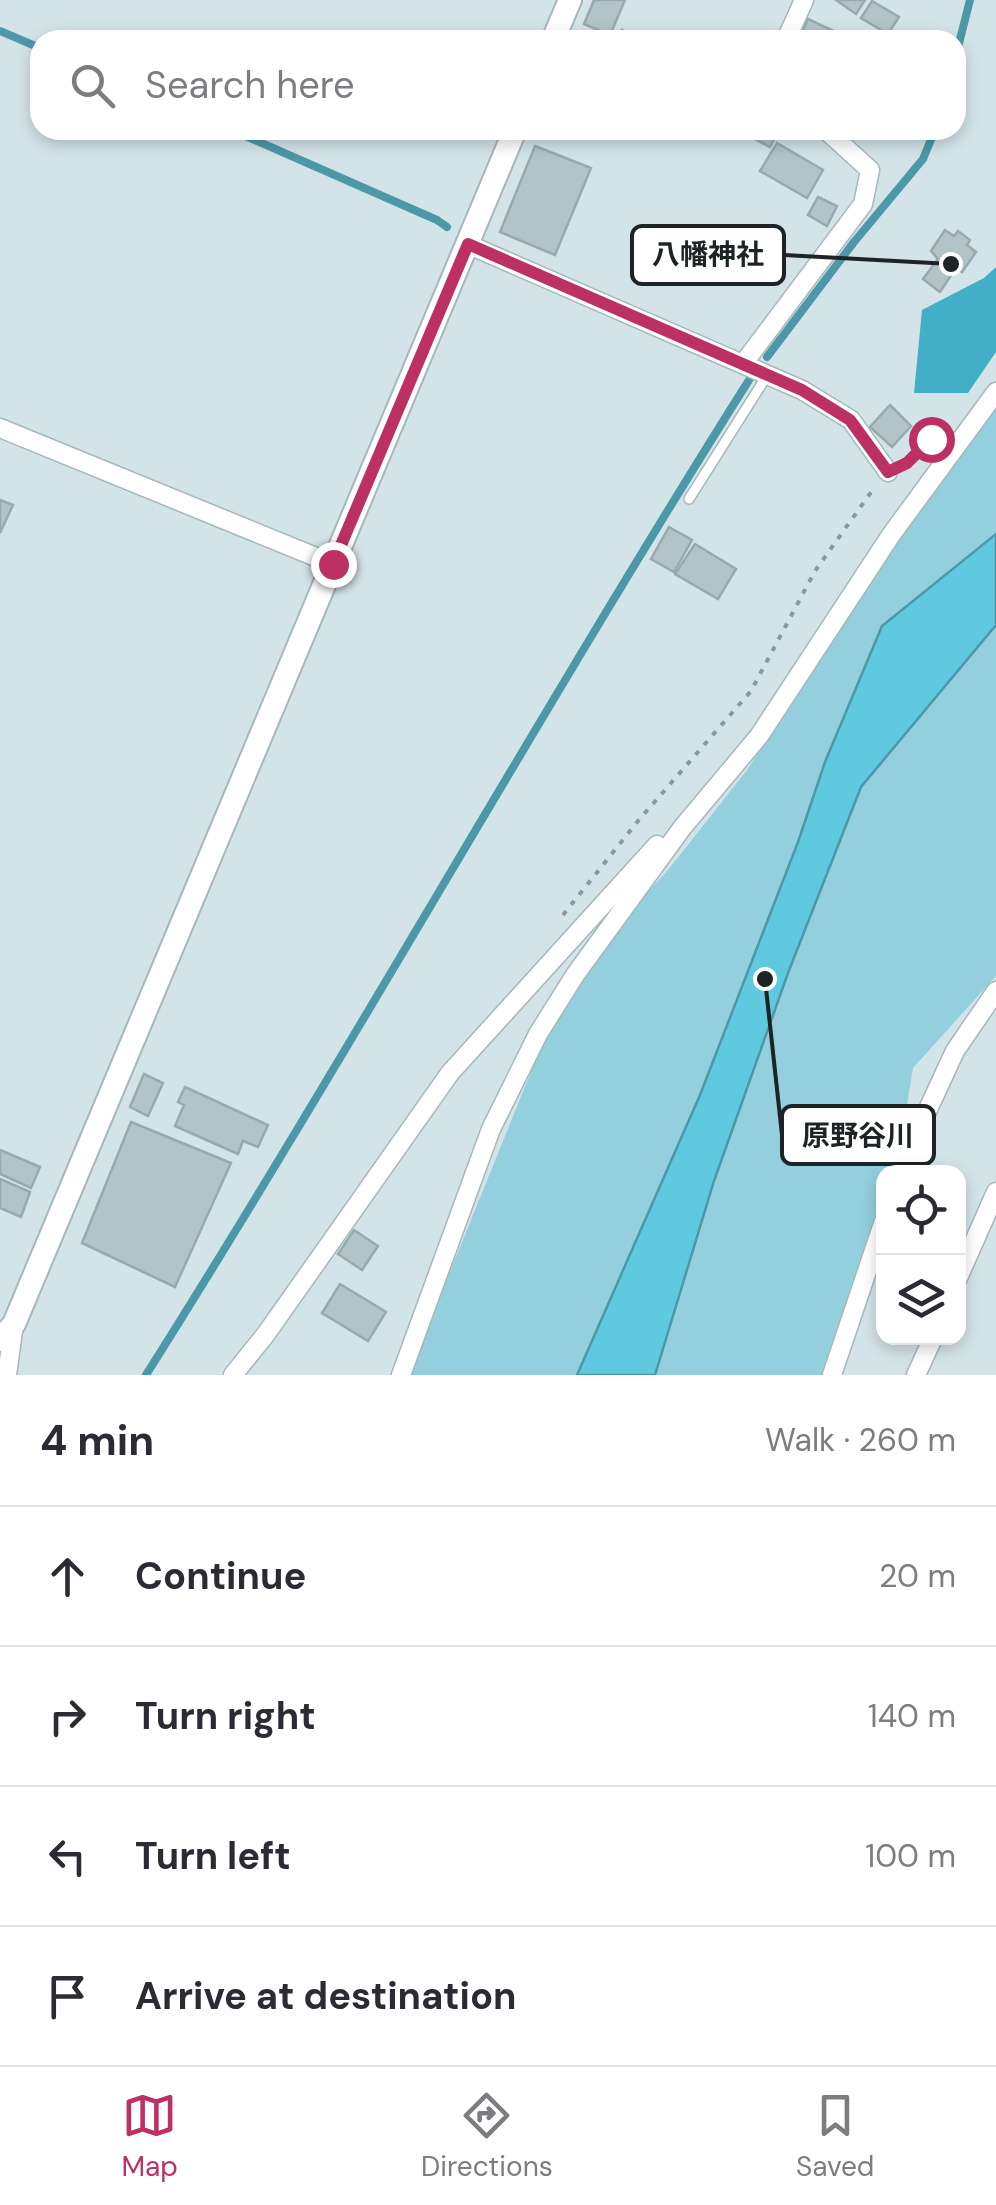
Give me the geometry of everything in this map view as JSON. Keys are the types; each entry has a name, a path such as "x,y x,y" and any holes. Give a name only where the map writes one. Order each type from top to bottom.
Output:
{"street":[{"path":"557,30 570,0"},
{"path":"790,30 804,0"},
{"path":"6,1375 7,1332 511,140"},
{"path":"743,364 864,204 870,170 837,140"},
{"path":"468,244 802,390 850,420 888,472"},
{"path":"402,1375 491,1129 538,1034 575,974 703,803 759,736 890,535 996,392"},
{"path":"0,428 333,564"},
{"path":"233,1375 450,1073 658,843 703,803"},
{"path":"902,1165 955,1051 996,991"},
{"path":"966,1260 996,1192"},
{"path":"832,1375 876,1245"},
{"path":"916,1375 930,1345"}],"lane":[{"path":"689,499 768,374"}],"path":[{"path":"558,922 751,692 816,571 858,507 888,472 907,463 942,429"}],"shaded area":[{"path":"996,267 996,352 968,393 914,393 922,310 984,278"},
{"path":"996,400 996,976 913,1068 897,1165 876,1165 876,1236 829,1375 404,1375 537,1057 589,956 668,870 747,770 895,541"},
{"path":"996,534 996,625 861,787 788,973 714,1181 655,1375 577,1375 700,1095 825,762 882,626"}],"building":[{"path":"594,0 625,0 612,30 584,24"},
{"path":"836,0 865,0 856,14"},
{"path":"872,1 899,17 891,30 881,30 861,18"},
{"path":"808,19 832,30 803,30"},
{"path":"777,143 823,170 807,198 760,171"},
{"path":"535,146 591,168 555,255 500,232"},
{"path":"818,197 837,206 827,226 808,215"},
{"path":"945,230 954,236 958,231 970,240 967,245 976,252 962,272 956,268 940,292 923,279 938,259 931,251"},
{"path":"890,405 911,426 892,447 870,427"},
{"path":"0,500 13,505 0,533"},
{"path":"669,527 692,540 674,572 651,559"},
{"path":"695,544 736,569 718,599 675,574"},
{"path":"144,1074 163,1083 148,1116 130,1107"},
{"path":"185,1087 268,1125 258,1147 243,1141 238,1154 175,1126 184,1105 178,1102"},
{"path":"131,1122 231,1163 175,1287 82,1243"},
{"path":"0,1150 40,1167 31,1188 0,1174"},
{"path":"0,1179 30,1192 21,1217 0,1208"},
{"path":"354,1230 378,1246 362,1270 338,1254"},
{"path":"340,1284 386,1312 368,1341 322,1313"}],"waterway":[{"path":"962,30 970,0"},
{"path":"0,31 30,44"},
{"path":"255,140 447,227"},
{"path":"767,357 923,159 931,140"},
{"path":"146,1375 749,380"}],"place":[{"name":"八幡神社","path":"951,264"},
{"name":"原野谷川","path":"765,979"}],"route":[{"path":"333,564 468,244 802,390 850,420 888,472 907,463 931,439"}]}
